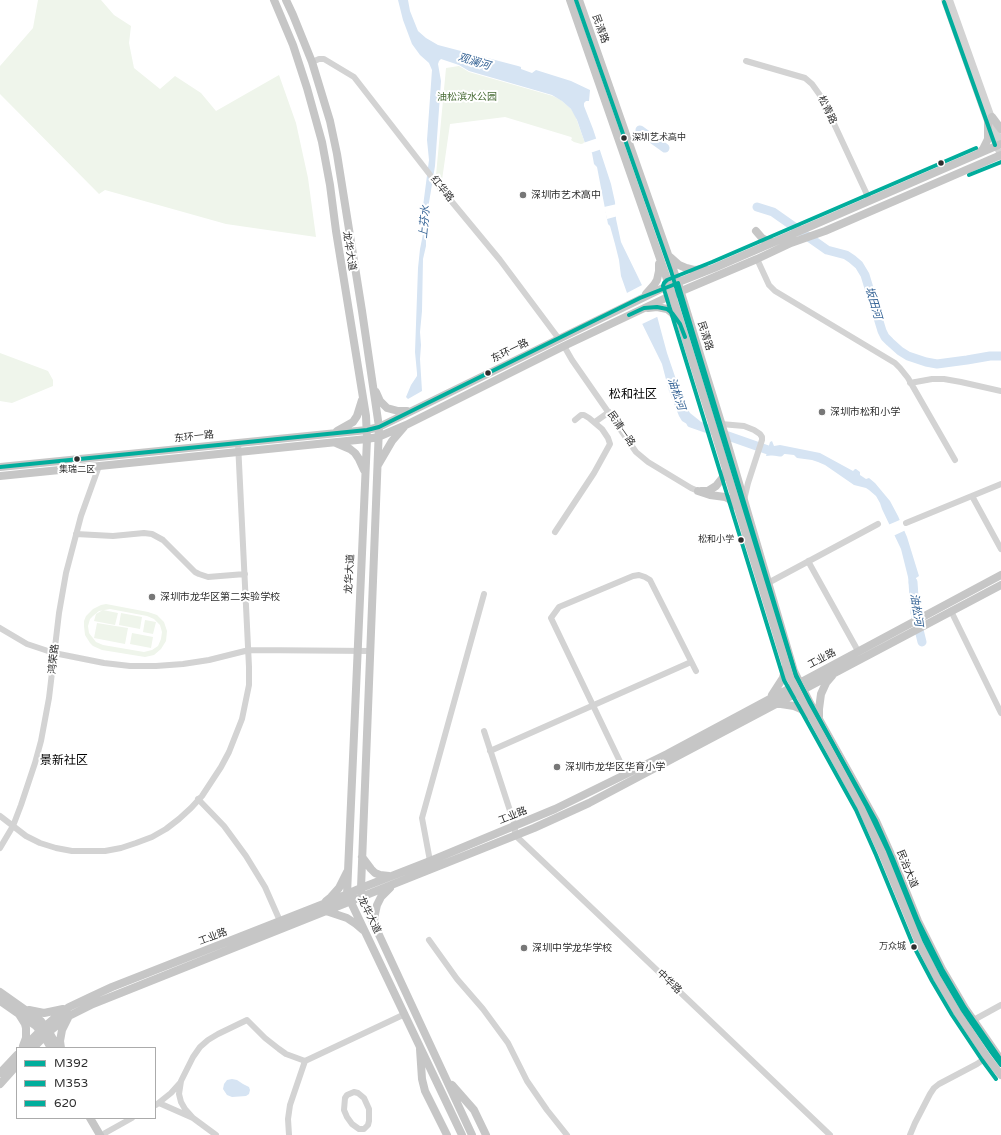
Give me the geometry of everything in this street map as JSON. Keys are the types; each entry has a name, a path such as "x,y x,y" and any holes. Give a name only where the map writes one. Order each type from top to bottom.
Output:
{"main road":[{"name":"龙华大道","path":"274,0 293,45 322,142 366,416 367,434 348,870 349,898 368,935 462,1135"},
{"name":"龙华大道","path":"286,0 294,15 312,62 330,121 337,154 379,427 362,856 362,897 472,1135"},
{"name":"民清路","path":"570,0 672,295 786,664 799,687"},
{"name":"民清路","path":"579,0 678,283 727,442 799,687"},
{"path":"990,120 1001,129"},
{"path":"978,154 986,144 990,120"},
{"name":"东环一路","path":"0,476 333,442 367,434 404,413 414,410 559,339 628,305 650,292 678,283 714,268 1000,145"},
{"name":"东环一路","path":"0,467 332,433 367,434 378,437 406,425 644,308 656,305 680,291 791,243 825,231 1001,155"},
{"path":"756,231 762,238 769,242 773,242"},
{"path":"668,253 675,262 686,268 698,270 714,268"},
{"path":"650,292 658,275 659,257"},
{"path":"656,305 669,310 680,324"},
{"path":"373,387 380,401 385,406 394,411 404,413"},
{"path":"332,433 341,430 352,422 356,416 363,397"},
{"path":"377,468 392,441 406,425"},
{"path":"333,442 350,449 355,454 362,465 365,475"},
{"path":"698,491 708,491 716,486 724,476 726,469"},
{"path":"698,491 710,495 725,497 738,509"},
{"name":"工业路","path":"799,687 837,671 909,634 931,617 1001,575"},
{"name":"工业路","path":"71,1010 112,987 280,921 314,908 349,898 362,897 430,861 556,809 799,687 858,651 905,626 951,611 1001,585"},
{"path":"786,664 783,678 772,701 794,706 817,720 821,694 826,683 837,671"},
{"name":"民治大道","path":"799,687 876,821 918,921 942,969 973,1020 1001,1060"},
{"name":"工业路","path":"34,1047 44,1031 59,1014 93,1004 326,911 349,898 361,888 393,880 515,835 589,803 772,701"},
{"name":"民治大道","path":"817,720 861,807 927,961 946,995 966,1026 1001,1075"},
{"path":"362,856 371,869 393,880 379,900 374,924"},
{"path":"314,908 331,898 339,888 348,870"},
{"path":"326,911 347,918 368,935"},
{"path":"0,992 19,1009 26,1028 26,1038 23,1047"},
{"path":"0,1000 36,1018 44,1031 51,1047"},
{"path":"19,1009 44,1013 71,1010 62,1030 59,1047"},
{"path":"44,1031 58,1047"},
{"name":"工业路","path":"24,1047 44,1031"},
{"path":"420,1046 422,1079 425,1091 446,1135"},
{"path":"0,1073 16,1056"},
{"path":"0,1084 16,1066"},
{"path":"446,1078 474,1110 486,1135"},
{"path":"91,1119 100,1134"},
{"path":"96,1119 100,1134"}],"street":[{"path":"944,0 1000,145 1001,155"},
{"path":"950,0 990,120"},
{"name":"红华路","path":"312,62 324,59 354,77 438,185 500,260 559,339"},
{"name":"松青路","path":"746,61 805,78 812,84 822,98 870,200"},
{"path":"757,259 769,285 775,291 895,363 904,373 955,460"},
{"name":"民清一路","path":"564,346 572,360 640,456 698,491"},
{"path":"910,383 932,379 944,379 1001,391"},
{"path":"595,422 608,412"},
{"path":"555,532 594,474 610,444 602,429 595,422 584,415 578,416 575,420"},
{"path":"721,424 750,428 760,434 762,440 744,501"},
{"path":"0,816 26,836 40,843 56,848 88,852 121,848 152,837 179,819 191,808 221,768 238,730 246,702 248,685 249,650 238,442"},
{"name":"鸿荣路","path":"0,848 13,826 28,784 40,741 49,698 62,593 76,534 86,500 99,466"},
{"path":"906,523 1001,484"},
{"path":"972,496 1001,549"},
{"path":"768,583 878,524"},
{"path":"76,534 113,536 144,533 152,534 162,540 203,576 213,577 245,574"},
{"path":"808,561 858,651"},
{"path":"626,774 551,618 558,607 633,576 639,575 645,577 650,580 696,671"},
{"path":"430,861 422,818 484,594"},
{"path":"951,611 1001,713"},
{"path":"0,628 27,644 54,654 117,665 156,666 196,662 249,650 370,651"},
{"path":"490,751 691,662"},
{"path":"484,730 515,826 515,835"},
{"path":"198,799 224,826 246,856 265,888 280,921"},
{"name":"中华路","path":"515,835 830,1135"},
{"path":"429,940 508,1043 527,1082 567,1135"},
{"path":"966,1026 973,1020 1001,1005"},
{"path":"157,1104 171,1093 181,1081 193,1057 204,1043 218,1034 247,1020 265,1038 286,1054 305,1061 405,1014"},
{"path":"910,1135 934,1088 987,1057"},
{"path":"289,1135 288,1119 290,1105 305,1061"},
{"path":"181,1081 179,1094 185,1109 193,1118 216,1135"},
{"path":"350,1092 358,1093 364,1098 368,1105 370,1113 369,1121 368,1125 364,1129 355,1127 346,1114 344,1106 345,1098 350,1092"},
{"path":"157,1104 193,1118"},
{"path":"100,1134 130,1119"},
{"path":"364,1129 368,1135"}],"green space":[{"path":"38,0 101,0 114,15 131,26 129,43 134,68 160,89 175,76 201,93 216,111 279,75 296,123 308,178 316,237 226,224 105,190 99,194 0,94 0,66 33,28"},
{"name":"油松滨水公园","path":"459,66 469,72 553,96 561,100 575,115 585,143 581,144 574,142 571,140 571,137 505,117 450,124 442,180 436,175 446,68"},
{"path":"0,353 48,371 53,380 53,386 12,403 0,401"},
{"path":"106,604 157,615 164,622 167,631 166,641 161,649 154,655 145,657 102,650 93,646 85,635 84,621 86,616 93,609","holes":["110,609 147,616 154,619 160,625 162,632 158,646 152,650 144,652 103,645 96,642 89,633 88,626 90,619 99,611"]},
{"path":"103,610 118,613 115,625 94,621 96,614"},
{"path":"121,613 142,617 140,629 119,625"},
{"path":"145,620 156,622 153,634 143,632"},
{"path":"97,623 128,628 125,644 94,638"},
{"path":"132,633 153,637 151,648 130,644"}],"water":[{"path":"398,0 408,0 410,11 418,31 438,45 518,66 521,67 521,69 532,73 536,70 571,81 590,90 589,101 584,103 584,106 611,184 621,242 657,316 667,353 684,403 690,413 700,421 703,430 687,424 682,421 679,416 669,391 662,364 627,293 621,276 615,244 610,226 608,224 597,167 594,164 592,153 585,143 577,120 571,109 552,95 469,71 459,65 441,59 438,64 441,81 435,166 426,221 426,246 423,259 420,332 422,391 408,399 406,397 417,376 415,352 418,268 423,234 422,214 429,160 427,140 432,70 429,63 420,55 412,44 403,20"},
{"path":"772,441 774,446 780,445 820,453 853,471 856,469 860,472 860,475 866,479 869,478 875,483 890,501 907,537 919,576 916,578 918,594 910,593 908,577 901,549 876,496 866,488 854,485 825,465 818,462 797,458 794,455 785,454 766,456 770,442"},
{"path":"227,1080 237,1080 249,1087 249,1094 246,1096 232,1097 227,1095 223,1089 224,1084"}],"pier":[{"path":"598,138 602,149 590,153 583,143"},
{"path":"617,204 618,216 607,219 604,207"},
{"path":"644,284 659,316 640,325 625,294"},
{"path":"902,519 906,530 893,536 888,525"}],"waterway":[{"name":"坂田河","path":"640,130 665,148"},
{"name":"坂田河","path":"757,207 773,212 827,250 846,255 859,265 865,275 885,337 900,351 908,356 937,364 990,356 1001,356"},
{"name":"油松河","path":"691,423 768,450 780,452"},
{"name":"油松河","path":"913,582 915,613 922,642"}],"transit line":[{"name":"620","path":"576,0 671,271 796,676 866,805 888,851 924,940 942,975 962,1009 1001,1065"},
{"name":"M353","path":"944,2 995,145"},
{"name":"M353","path":"976,148 667,280 663,286 784,680 856,810 913,945 932,981 952,1015 996,1079"},
{"name":"M353","path":"969,175 1001,162"},
{"name":"M392","path":"0,467 367,430 379,427 640,298 678,283 796,675 876,821 918,921 942,969 965,1008 1001,1060"},
{"name":"M392","path":"629,315 644,308 657,307 667,309 680,324 685,337"}],"place":[{"name":"深圳艺术高中","path":"624,138"},
{"name":"深圳市艺术高中","path":"523,195"},
{"name":"深圳市松和小学","path":"822,412"},
{"name":"集瑞二区","path":"77,459"},
{"name":"松和小学","path":"741,540"},
{"name":"深圳市龙华区第二实验学校","path":"152,597"},
{"name":"深圳市龙华区华育小学","path":"557,767"},
{"name":"万众城","path":"914,947"},
{"name":"深圳中学龙华学校","path":"524,948"}],"district":[{"name":"松和社区","path":"633,395"},
{"name":"景新社区","path":"64,761"}],"water label":[{"name":"观澜河","path":"474,62"},
{"name":"上芬水","path":"425,222"}]}
